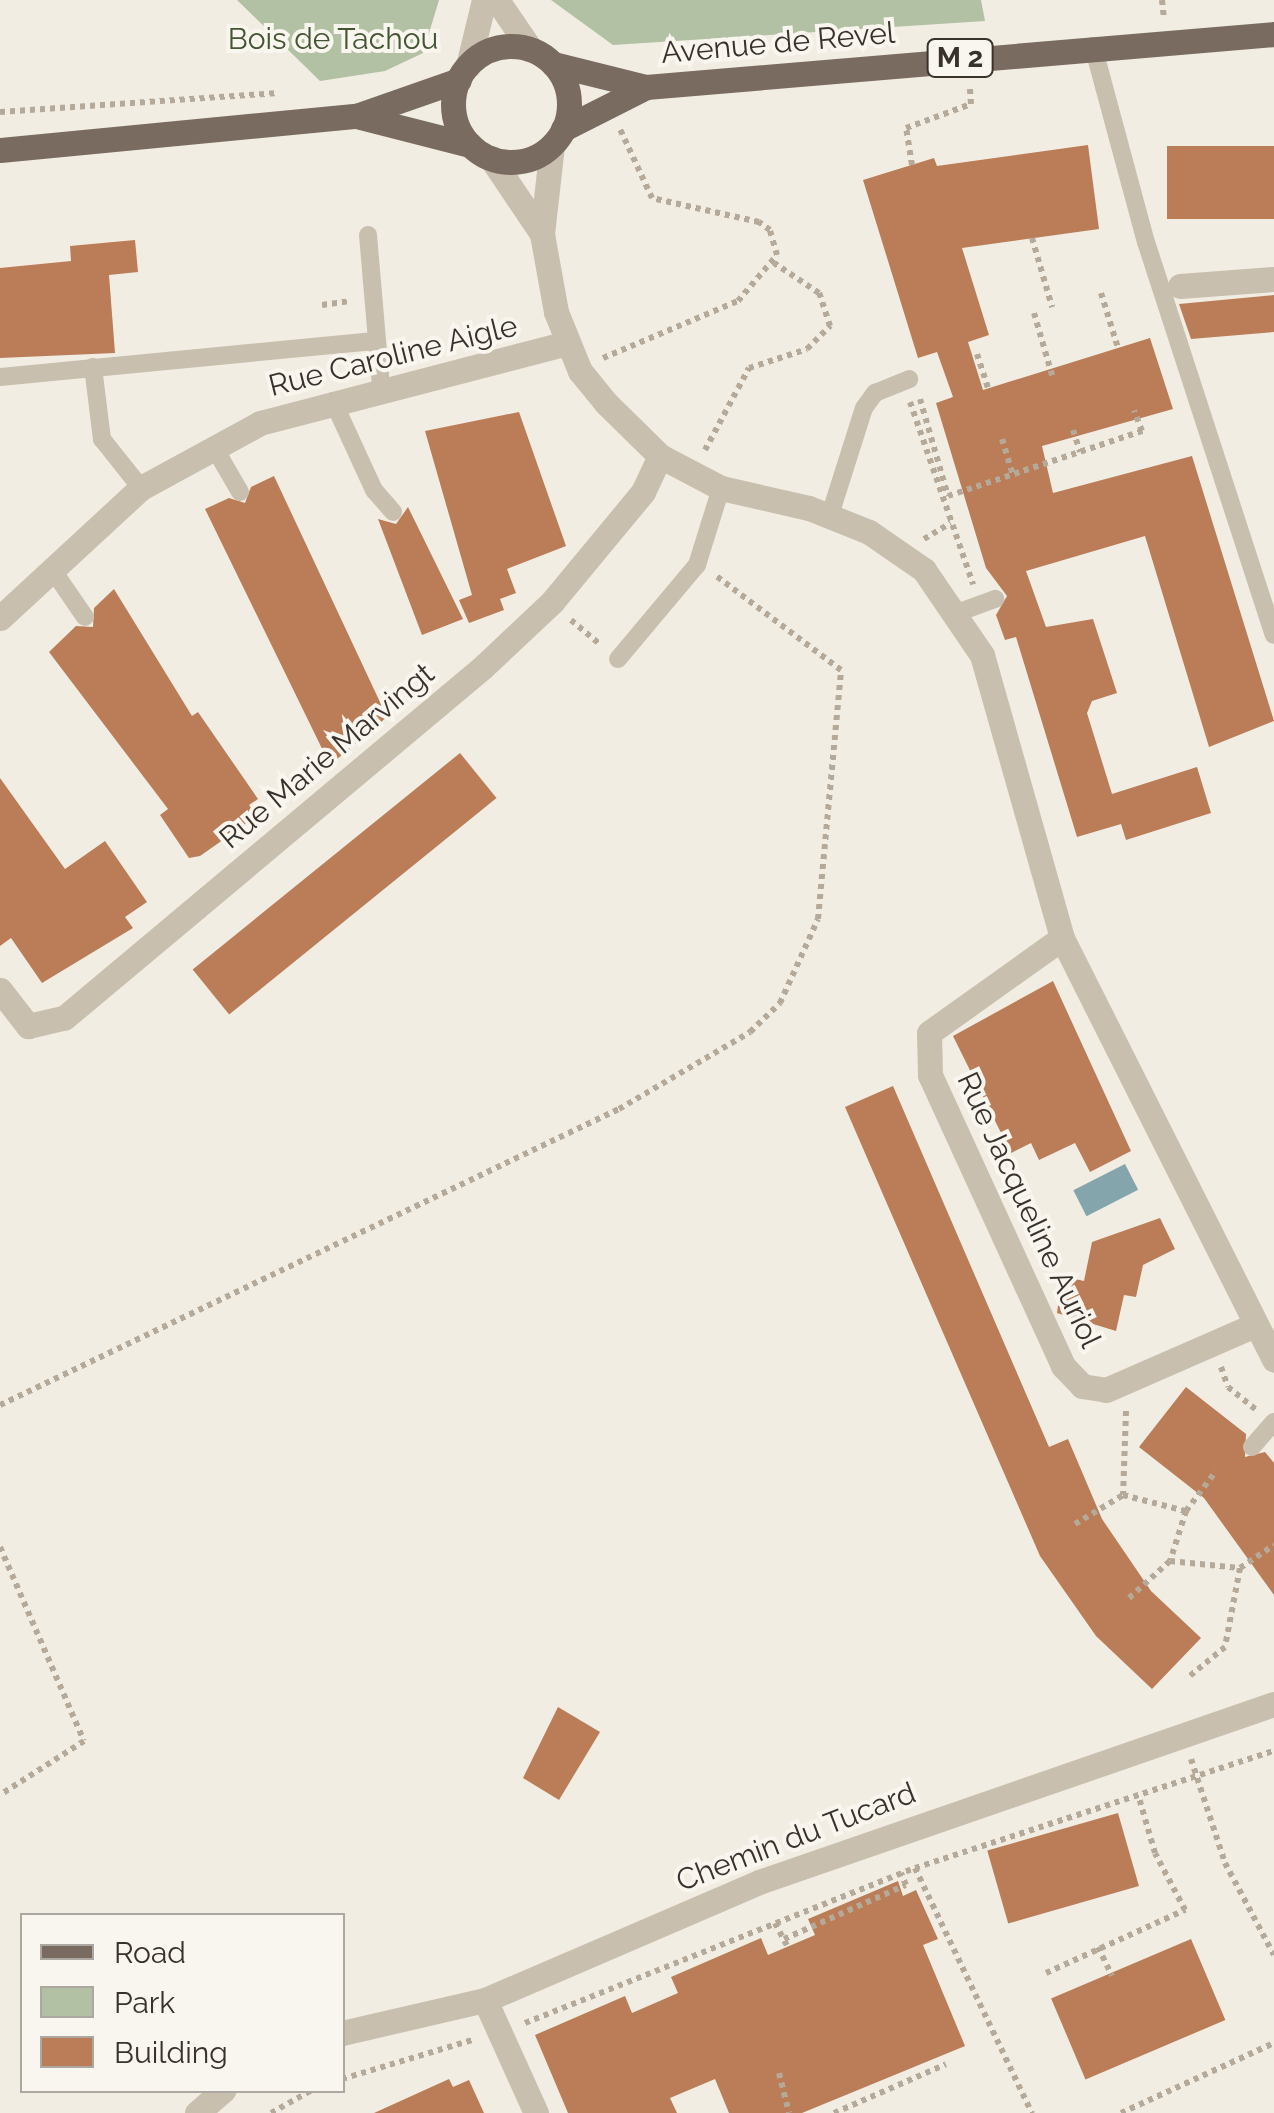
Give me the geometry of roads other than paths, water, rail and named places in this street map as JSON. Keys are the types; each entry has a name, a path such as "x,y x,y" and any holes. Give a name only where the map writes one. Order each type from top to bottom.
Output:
{"main road":[{"name":"Avenue de Revel","path":"553,64 646,88 1092,46 1274,34"},
{"path":"0,150 356,116 463,73 504,47 531,50 553,64 568,95 557,138 523,161 356,116"},
{"path":"463,73 454,107 480,152"},
{"name":"Avenue de Revel","path":"557,138 646,88"}],"street":[{"path":"463,73 484,0"},
{"path":"498,0 531,50"},
{"path":"557,138 542,234 567,342 580,371 660,456 722,488 830,515 924,570 982,656 1062,938 1274,1360"},
{"path":"480,152 542,234"},
{"path":"1180,286 1274,278"},
{"name":"Rue Caroline Aigle","path":"0,618 141,488 214,447 333,401 567,342"},
{"name":"Rue Marie Marvingt","path":"0,990 28,1026 64,1018 552,602 643,492 660,456"},
{"name":"Rue Jacqueline Auriol","path":"1062,938 929,1033 930,1075 1063,1366 1082,1386 1106,1390 1254,1325"},
{"name":"Chemin du Tucard","path":"345,2032 485,2000 760,1882 1274,1704"},
{"path":"485,2000 536,2113"},
{"path":"197,2113 220,2093"}],"lane":[{"path":"1092,46 1146,242 1274,635"},
{"path":"368,236 374,341 382,388"},
{"path":"0,377 374,341"},
{"path":"93,367 102,439 141,488"},
{"path":"830,515 864,408 876,393 909,380"},
{"path":"333,401 374,490 394,512"},
{"path":"214,447 240,492"},
{"path":"618,659 698,562 722,488"},
{"path":"52,569 86,617"},
{"path":"954,614 988,602"},
{"path":"1252,1447 1274,1422"}],"water":[{"path":"1125,1164 1138,1190 1086,1216 1073,1190"}],"park label":[{"name":"Bois de Tachou","path":"333,39"}]}
